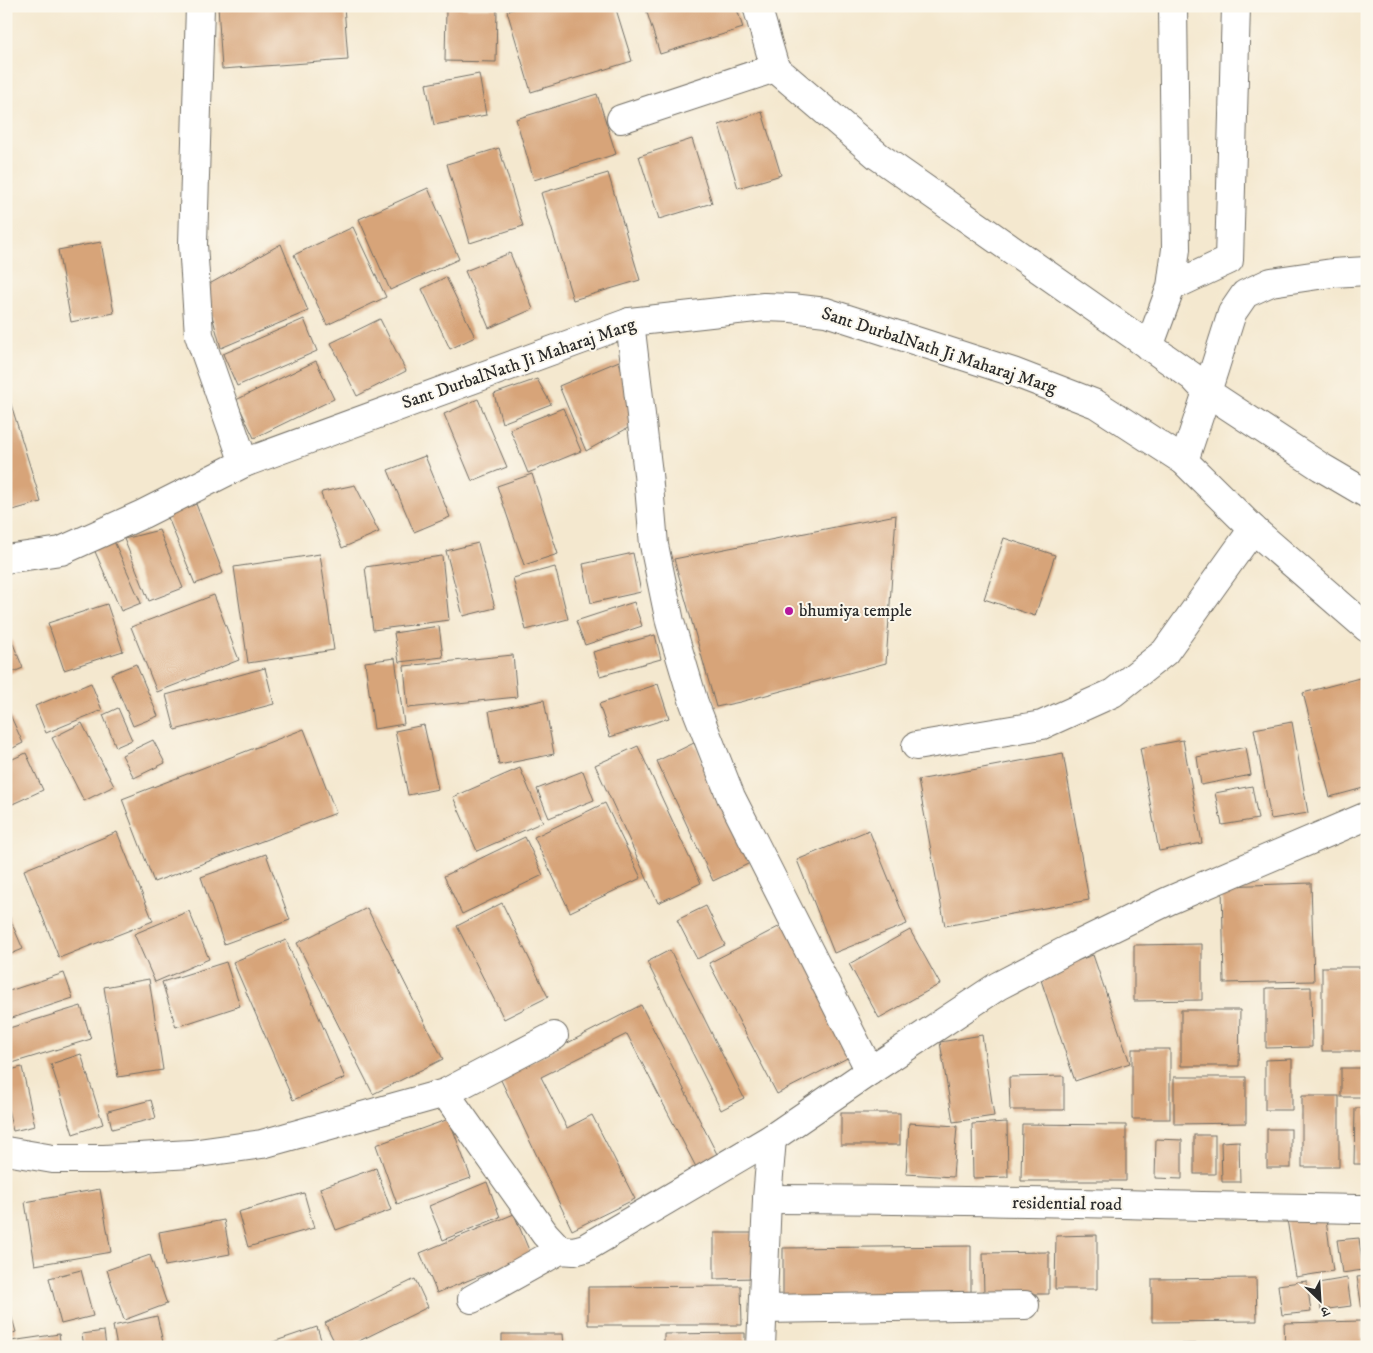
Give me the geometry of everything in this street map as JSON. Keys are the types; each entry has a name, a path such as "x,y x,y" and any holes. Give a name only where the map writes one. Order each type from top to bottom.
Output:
{"street":[{"path":"200,6 193,244 199,335 244,463"},
{"path":"757,6 775,68 878,156 1193,378 1206,392 1321,467 1367,494"},
{"path":"1149,347 1171,287 1176,249 1173,6"},
{"path":"1171,287 1229,260 1236,6"},
{"path":"621,119 775,68"},
{"path":"1184,461 1232,313 1245,294 1271,282 1332,273 1367,271"},
{"name":"Sant DurbalNath Ji Maharaj Marg","path":"6,559 61,551 143,514 244,463 630,322 764,308 792,308 826,312 1013,372 1096,404 1184,461 1253,529 1367,628"},
{"path":"630,322 648,474 654,545 670,622 694,703 731,797 870,1072"},
{"path":"916,746 1042,725 1113,693 1165,652 1253,529"},
{"path":"472,1300 560,1250 574,1251 585,1248 772,1138 998,986 1168,901 1367,816"},
{"path":"6,1151 53,1159 104,1159 191,1154 262,1144 445,1093 554,1036"},
{"path":"445,1093 545,1234 560,1250"},
{"path":"760,1347 772,1138"},
{"name":"residential road","path":"767,1199 894,1199 1153,1206 1367,1209"},
{"path":"763,1309 1024,1305"}],"building":[{"path":"218,6 344,6 348,60 222,69"},
{"path":"523,6 615,6 632,61 531,92 507,11"},
{"path":"645,6 736,6 743,28 660,54"},
{"path":"446,8 497,8 496,62 445,61"},
{"path":"479,74 486,115 434,125 426,84"},
{"path":"597,94 616,154 534,180 516,119"},
{"path":"762,112 781,175 738,188 719,125"},
{"path":"692,139 712,203 659,219 639,156"},
{"path":"499,148 523,226 470,243 447,164"},
{"path":"608,173 640,280 573,300 541,193"},
{"path":"428,188 459,259 390,290 359,219"},
{"path":"353,227 386,297 327,325 294,255"},
{"path":"101,242 114,313 71,322 58,250"},
{"path":"281,244 308,311 221,348 204,287"},
{"path":"510,253 533,309 489,328 465,271"},
{"path":"446,277 475,337 450,349 422,289"},
{"path":"304,319 317,351 237,386 223,354"},
{"path":"380,319 406,371 357,396 331,343"},
{"path":"316,361 334,399 254,438 236,400"},
{"path":"619,361 637,423 586,451 559,386"},
{"path":"537,379 551,404 502,423 494,394"},
{"path":"6,388 41,502 6,512"},
{"path":"478,399 507,467 472,481 444,414"},
{"path":"563,408 581,451 528,473 510,429"},
{"path":"425,456 450,517 414,532 388,470"},
{"path":"532,474 558,554 524,565 497,486"},
{"path":"355,485 379,532 342,548 321,494 322,492"},
{"path":"196,504 223,573 195,584 167,515"},
{"name":"bhumiya temple","path":"896,515 886,663 716,707 674,559"},
{"path":"159,530 183,588 149,601 124,539"},
{"path":"1004,538 1055,555 1035,616 984,599"},
{"path":"113,539 141,603 121,611 93,547"},
{"path":"478,543 495,608 463,616 446,551"},
{"path":"633,553 641,592 591,603 583,564"},
{"path":"320,554 334,650 248,663 234,567"},
{"path":"442,556 449,620 373,630 365,567"},
{"path":"555,567 568,619 526,630 513,578"},
{"path":"214,595 239,660 157,692 131,627"},
{"path":"634,602 642,626 585,645 576,621"},
{"path":"107,604 123,651 64,670 48,623"},
{"path":"439,626 443,657 399,662 394,633"},
{"path":"6,627 23,668 6,675"},
{"path":"655,635 661,659 600,676 593,652"},
{"path":"513,655 517,697 408,708 404,666"},
{"path":"395,658 404,724 374,729 365,662"},
{"path":"136,664 158,716 133,726 111,674"},
{"path":"265,668 274,704 175,730 166,695"},
{"path":"1367,676 1367,787 1330,797 1303,693"},
{"path":"91,683 102,710 46,733 35,706"},
{"path":"658,684 669,718 610,737 599,704"},
{"path":"544,700 554,754 499,765 489,711"},
{"path":"6,706 23,743 11,749 6,739"},
{"path":"118,708 132,740 116,747 103,715"},
{"path":"1292,722 1308,813 1271,819 1254,729"},
{"path":"82,723 114,786 84,801 52,738"},
{"path":"424,725 438,789 408,795 395,731"},
{"path":"304,729 336,813 154,882 122,799"},
{"path":"153,740 165,763 134,778 122,755"},
{"path":"1183,740 1202,843 1159,851 1140,748"},
{"path":"694,743 750,863 713,881 657,761"},
{"path":"638,746 701,883 658,903 595,765"},
{"path":"1246,747 1251,775 1201,785 1197,757"},
{"path":"26,753 43,790 6,807 6,762"},
{"path":"1063,753 1089,900 945,926 918,780"},
{"path":"520,768 543,822 477,851 453,797"},
{"path":"583,771 594,800 549,818 537,789"},
{"path":"1252,786 1258,819 1222,825 1215,793"},
{"path":"605,803 641,878 570,912 534,837"},
{"path":"869,830 907,924 834,953 797,860"},
{"path":"117,832 153,921 59,958 24,870"},
{"path":"525,837 543,875 462,914 444,876"},
{"path":"266,854 290,920 224,944 201,877"},
{"path":"1311,883 1314,981 1224,983 1222,886"},
{"path":"502,903 548,997 504,1019 457,926"},
{"path":"706,906 725,945 697,959 677,920"},
{"path":"367,908 443,1059 373,1094 297,943"},
{"path":"6,910 23,949 6,956"},
{"path":"189,911 209,959 155,982 134,934"},
{"path":"790,921 859,1052 777,1094 709,963"},
{"path":"910,930 940,984 879,1018 849,964"},
{"path":"286,940 345,1078 293,1100 233,962"},
{"path":"1202,944 1202,1000 1134,1001 1134,945"},
{"path":"670,950 744,1098 721,1110 647,962"},
{"path":"1093,955 1130,1063 1075,1081 1039,974"},
{"path":"226,962 240,1006 176,1027 162,982"},
{"path":"1322,967 1367,967 1367,1051 1322,1051"},
{"path":"64,973 73,998 6,1020 6,992"},
{"path":"149,979 163,1070 118,1077 104,987"},
{"path":"1311,987 1312,1047 1266,1048 1266,988"},
{"path":"641,1005 718,1156 696,1167 627,1034 541,1077 567,1128 592,1115 635,1199 572,1230 500,1078"},
{"path":"81,1006 91,1039 9,1064 6,1055 6,1029"},
{"path":"1181,1010 1240,1010 1239,1066 1181,1066"},
{"path":"982,1035 994,1116 953,1122 940,1042"},
{"path":"1132,1049 1170,1049 1170,1119 1132,1119"},
{"path":"81,1054 103,1124 73,1134 51,1064"},
{"path":"1292,1059 1292,1110 1265,1110 1265,1060"},
{"path":"22,1067 35,1126 13,1131 6,1101 6,1071"},
{"path":"1341,1068 1367,1068 1367,1097 1341,1097"},
{"path":"1064,1076 1064,1110 1010,1110 1009,1077"},
{"path":"1174,1077 1246,1077 1246,1123 1174,1124"},
{"path":"1302,1096 1339,1096 1339,1167 1302,1167"},
{"path":"151,1100 156,1118 112,1129 108,1111"},
{"path":"1355,1108 1367,1108 1367,1164 1354,1164"},
{"path":"841,1113 900,1113 900,1145 841,1145"},
{"path":"449,1119 471,1178 397,1204 376,1145"},
{"path":"1007,1122 1008,1177 973,1178 972,1124"},
{"path":"909,1123 957,1126 953,1177 906,1174"},
{"path":"1022,1124 1126,1125 1126,1181 1021,1181"},
{"path":"1267,1129 1291,1129 1291,1168 1267,1168"},
{"path":"1194,1135 1215,1135 1215,1174 1194,1174"},
{"path":"1156,1139 1182,1140 1182,1179 1155,1178"},
{"path":"1239,1141 1240,1182 1222,1182 1221,1142"},
{"path":"376,1168 391,1210 336,1230 320,1188"},
{"path":"487,1182 500,1217 443,1240 429,1206"},
{"path":"100,1189 111,1252 35,1265 25,1202"},
{"path":"304,1193 314,1228 248,1247 238,1212"},
{"path":"1325,1213 1333,1271 1296,1277 1287,1219"},
{"path":"514,1214 531,1255 437,1293 420,1253"},
{"path":"224,1220 230,1254 165,1266 159,1232"},
{"path":"714,1233 755,1233 755,1278 714,1279"},
{"path":"1097,1235 1097,1289 1055,1289 1056,1236"},
{"path":"1359,1238 1363,1270 1342,1273 1337,1240"},
{"path":"971,1246 971,1299 783,1300 783,1248"},
{"path":"1049,1252 1049,1294 984,1294 983,1253"},
{"path":"150,1255 167,1304 124,1320 107,1270"},
{"path":"81,1270 93,1316 61,1324 49,1278"},
{"path":"1367,1276 1367,1308 1362,1309 1357,1277"},
{"path":"1256,1278 1257,1321 1152,1322 1152,1279"},
{"path":"1347,1278 1351,1306 1321,1310 1318,1283"},
{"path":"415,1279 428,1307 347,1347 337,1347 325,1323"},
{"path":"1307,1281 1311,1312 1282,1315 1278,1285"},
{"path":"741,1286 742,1325 588,1325 588,1287"},
{"path":"6,1298 16,1332 6,1335"},
{"path":"157,1316 164,1347 117,1347 113,1326"},
{"path":"1361,1321 1362,1347 1285,1347 1284,1323"},
{"path":"317,1327 323,1346 261,1347 261,1346"},
{"path":"104,1331 106,1347 84,1347 82,1334"},
{"path":"745,1333 745,1347 664,1347 664,1334"},
{"path":"59,1334 61,1347 11,1347 11,1341"},
{"path":"502,1334 563,1334 564,1347 502,1347"},
{"path":"1241,1343 1241,1347 1182,1347 1182,1344"}],"place":[{"name":"bhumiya temple","path":"789,611"}]}
